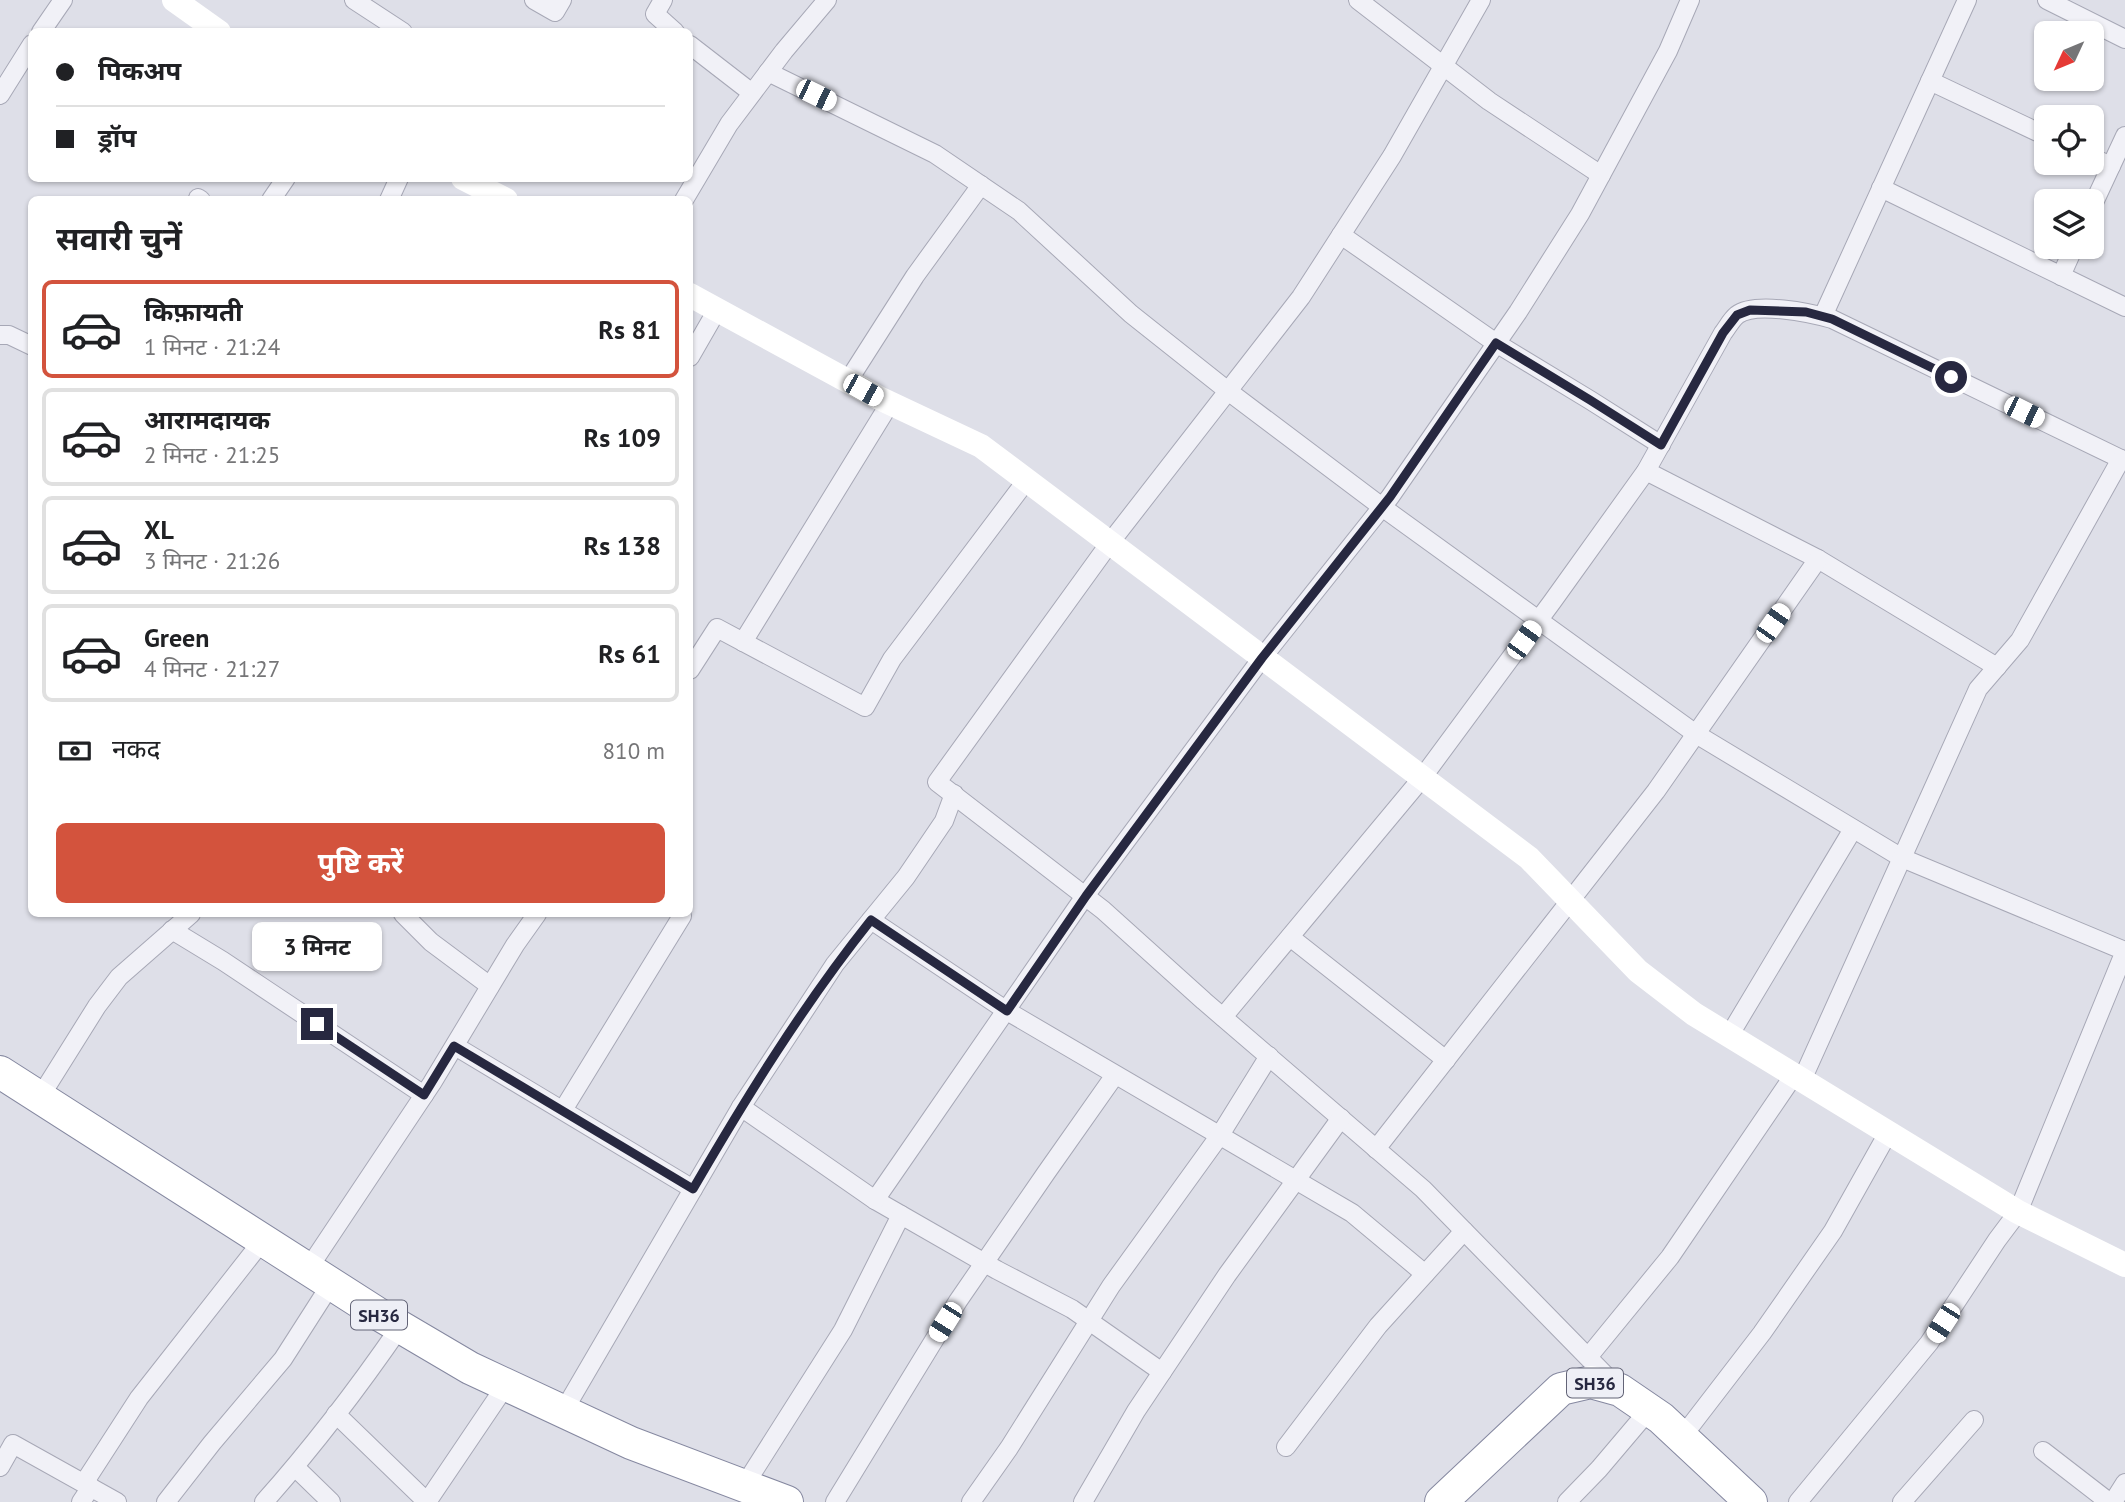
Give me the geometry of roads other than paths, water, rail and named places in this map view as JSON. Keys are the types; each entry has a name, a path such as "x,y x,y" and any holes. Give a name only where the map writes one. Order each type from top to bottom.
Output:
{"highway":[{"name":"SH36","path":"0,1072 320,1277 470,1368 631,1443 739,1489 787,1502"},
{"name":"SH36","path":"1441,1502 1561,1389 1591,1382 1620,1390 1649,1409 1682,1437 1743,1499"}],"street":[{"path":"44,28 64,0"},
{"path":"354,0 397,28"},
{"path":"534,0 555,12 562,0"},
{"path":"663,0 655,14 671,28"},
{"path":"693,176 752,93 827,0"},
{"path":"1358,0 1489,101 1601,175"},
{"path":"1481,0 1392,156 1301,298 1109,544 937,782 1086,896 1423,1189 1620,1390"},
{"path":"875,1200 1086,896 1262,658 1382,507 1496,343 1580,214 1668,51 1690,0"},
{"path":"1823,316 1967,0"},
{"path":"2047,0 2125,39"},
{"path":"186,3 214,28"},
{"path":"693,47 752,93"},
{"path":"0,95 28,50"},
{"path":"768,72 935,154 1019,211 1131,314 1228,391 1382,507 1696,734 1902,858 2125,951 2018,1212 1929,1343 1798,1502"},
{"path":"1930,81 2034,130"},
{"path":"2100,189 2125,135"},
{"path":"2104,163 2111,166"},
{"path":"471,182 498,196"},
{"path":"848,381 915,276 981,185"},
{"path":"1881,188 2125,307"},
{"path":"1341,235 1496,343 1661,445"},
{"path":"2061,276 2069,259"},
{"path":"693,297 890,403 981,446 1529,858 1639,971 1694,1014 2018,1212 2125,1265"},
{"path":"1223,1017 1422,778 1539,620 1646,471 1723,333 1737,315 1750,310 1777,309 1806,312 1832,319 2123,460 2020,640 1978,689 1902,858 1798,1077 1670,1258 1589,1356"},
{"path":"693,352 717,310"},
{"path":"0,335 9,335 28,344"},
{"path":"743,642 890,403"},
{"path":"1646,471 1818,559 1997,667"},
{"path":"693,665 717,628 865,707 892,659 1026,481"},
{"path":"1376,1149 1656,791 1818,559"},
{"path":"563,1412 741,1107 835,964 906,877 944,821 954,794"},
{"path":"1729,1036 1853,829"},
{"path":"40,1097 97,1006 119,978 187,917"},
{"path":"407,917 431,942 490,986"},
{"path":"166,1502 283,1359 320,1277 424,1095 514,945 535,917"},
{"path":"563,1110 681,917"},
{"path":"871,920 1007,1011 1352,1213 1425,1274"},
{"path":"172,930 424,1095"},
{"path":"1290,937 1446,1060"},
{"path":"454,1046 693,1189"},
{"path":"971,1502 1009,1448 1111,1286 1220,1135 1269,1056"},
{"path":"835,1502 984,1263 1115,1075"},
{"path":"741,1107 875,1200 1072,1310 1162,1372"},
{"path":"1083,1502 1136,1410 1227,1275 1341,1118"},
{"path":"1682,1437 1762,1334 1833,1231 1888,1133"},
{"path":"739,1489 843,1330 901,1215"},
{"path":"1286,1447 1378,1326 1464,1231"},
{"path":"85,1490 139,1398 263,1240"},
{"path":"264,1502 360,1384 400,1327"},
{"path":"336,1414 427,1502 506,1385"},
{"path":"1567,1502 1599,1469 1649,1409"},
{"path":"1902,1502 1974,1420"},
{"path":"0,1467 13,1444 85,1490 117,1502"},
{"path":"2043,1451 2111,1502 2125,1483"},
{"path":"295,1467 331,1502"}]}
